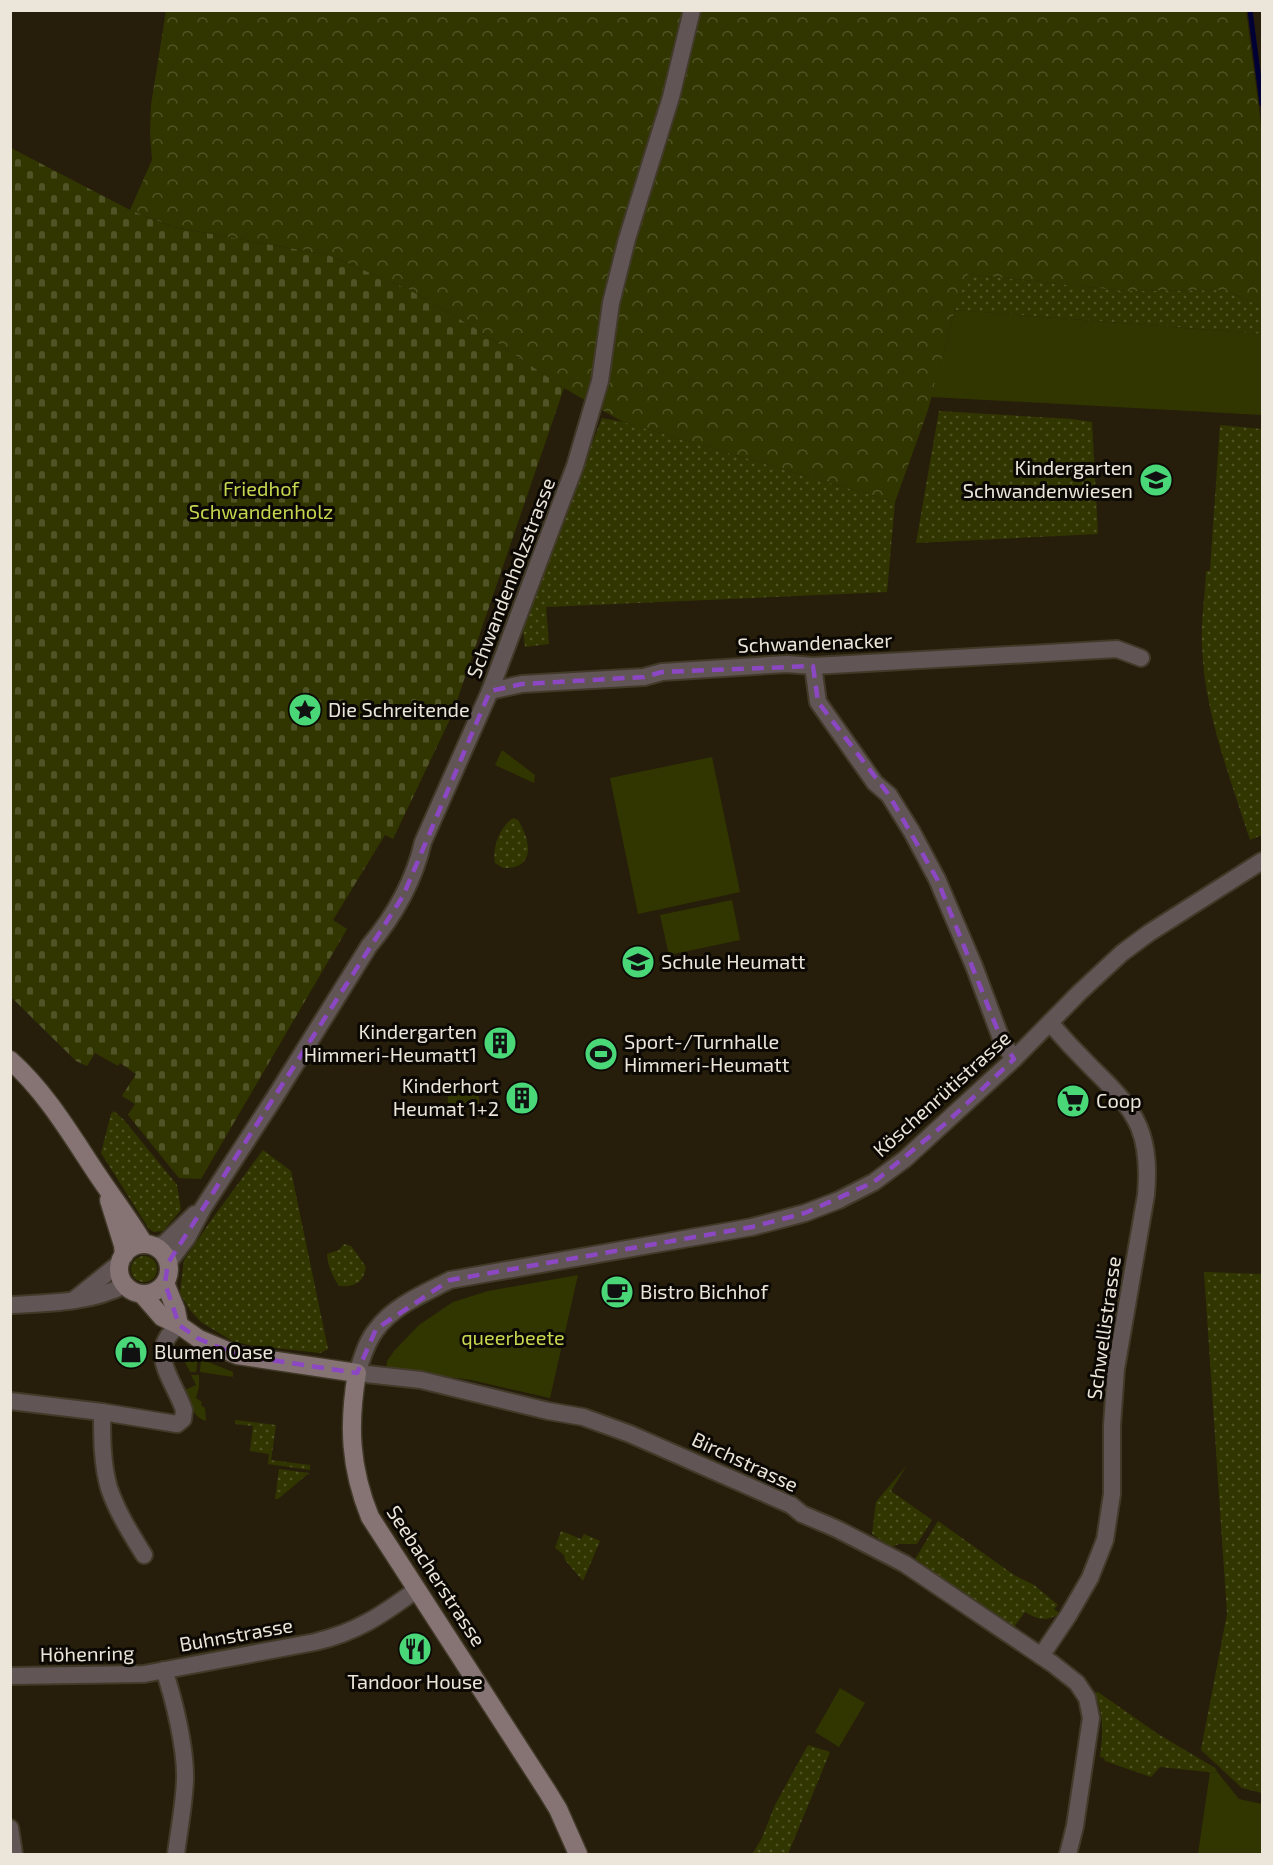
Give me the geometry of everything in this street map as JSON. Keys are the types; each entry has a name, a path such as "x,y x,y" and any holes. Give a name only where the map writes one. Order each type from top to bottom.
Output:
{"street":[{"name":"Schwandenholzstrasse","path":"168,1263 187,1238 202,1208 275,1097 369,946 385,928 417,867 423,842 490,691 581,446 600,381 611,303 627,239 671,97 692,10"},
{"name":"Schwandenacker","path":"490,691 522,684 644,677 662,672 787,664 813,666 1117,649 1141,658"},
{"path":"813,666 818,702 875,783 889,795 938,879 1002,1041 1014,1059"},
{"name":"Köschenrütistrasse","path":"357,1373 376,1329 391,1315 419,1296 450,1280 752,1227 796,1216 839,1200 874,1182 905,1159 1014,1059 1122,954 1149,933 1263,861"},
{"name":"Schwellistrasse","path":"1041,1656 1090,1578 1105,1540 1112,1494 1112,1425 1116,1369 1146,1195 1148,1170 1142,1138 1131,1111 1050,1023"},
{"path":"10,1060 26,1073 62,1121 103,1184 150,1246 165,1256 168,1263 168,1277 155,1292 136,1293 125,1285 121,1278 120,1233 103,1184"},
{"name":"Schwandenholzstrasse","path":"150,1246 165,1243 202,1208"},
{"path":"74,1300 133,1247 150,1246"},
{"path":"165,1283 176,1310 179,1325"},
{"path":"10,1305 100,1296 125,1285"},
{"path":"142,1294 162,1317 179,1325 198,1339 237,1355 357,1373"},
{"path":"10,1401 177,1424 183,1419 184,1410 163,1362 161,1349 171,1331 179,1325"},
{"name":"Birchstrasse","path":"357,1373 421,1380 548,1412 583,1418 630,1434 791,1505 802,1514 837,1529 896,1560 1041,1656 1077,1683 1087,1698 1091,1718 1075,1826 1068,1854"},
{"name":"Seebacherstrasse","path":"357,1373 352,1400 351,1441 359,1491 378,1533 481,1687 558,1809 579,1854"},
{"path":"102,1412 104,1459 108,1486 121,1516 144,1555"},
{"name":"Buhnstrasse","path":"176,1854 185,1778 181,1741 170,1685 164,1670 337,1637 361,1627 416,1590"},
{"name":"Höhenring","path":"10,1676 144,1674 164,1670"},
{"path":"10,1828 14,1854"}],"highlighted area":[{"path":"813,666 818,702 889,795 937,879 1002,1041 1014,1059 946,1123 874,1182 805,1213 752,1227 450,1280 376,1329 357,1373 237,1355 199,1339 179,1325 165,1283 168,1263 403,896 490,691 522,684 644,677 662,672"}],"green space":[{"path":"166,11 1246,11 1262,132 1262,307 1225,290 1126,291 968,274 955,310 928,410 895,502 623,422 564,388 478,330 408,289 328,255 174,227 130,210 152,160 151,105"},
{"name":"Friedhof Schwandenholz","path":"11,148 130,210 173,227 328,255 408,289 478,330 564,388 452,715 393,839 385,835 333,920 347,929 201,1179 179,1178 128,1115 135,1104 122,1096 136,1074 120,1063 118,1066 95,1053 87,1066 76,1061 11,997"},
{"path":"967,274 1126,291 1225,290 1262,307 1262,334 955,310"},
{"path":"955,310 1262,334 1262,415 931,397"},
{"path":"939,411 1092,422 1098,534 916,543"},
{"path":"602,418 623,422 895,502 887,592 546,607 549,644 525,647 522,621"},
{"path":"1220,425 1262,429 1262,835 1250,840 1213,720 1202,645 1206,571 1210,571"},
{"path":"502,750 535,775 534,783 495,765"},
{"path":"712,757 740,892 638,914 610,778"},
{"path":"513,818 518,820 526,836 528,852 521,864 503,868 495,863 496,844 504,827"},
{"path":"732,900 740,940 669,955 660,915"},
{"path":"479,1081 479,1104 448,1105 447,1082"},
{"path":"114,1111 177,1185 181,1210 163,1231 154,1232 149,1229 101,1153 111,1114"},
{"path":"263,1150 291,1171 328,1349 320,1353 232,1341 201,1322 190,1310 180,1293 184,1260"},
{"path":"344,1244 351,1246 366,1267 363,1277 350,1286 339,1286 328,1263 327,1254 339,1250"},
{"path":"144,1256 153,1260 157,1269 153,1278 144,1282 135,1278 131,1269 135,1260"},
{"path":"1204,1272 1262,1274 1262,1793 1242,1788 1201,1750 1227,1614"},
{"name":"queerbeete","path":"578,1275 550,1398 471,1380 386,1368 387,1361 394,1351 419,1325 453,1302 488,1291"},
{"path":"186,1350 198,1357 196,1372 190,1372 180,1353"},
{"path":"201,1359 233,1372 233,1377 200,1372"},
{"path":"191,1375 199,1375 196,1398 205,1408 206,1421 195,1413 185,1390 196,1385"},
{"path":"235,1420 276,1425 271,1460 310,1465 310,1470 268,1464 269,1454 250,1451 253,1426 235,1424"},
{"path":"907,1465 891,1491 932,1520 917,1544 899,1544 891,1547 872,1534 876,1502"},
{"path":"279,1469 309,1473 278,1499 275,1499"},
{"path":"938,1521 1014,1575 1034,1585 1058,1605 1054,1609 1059,1613 1042,1619 1025,1612 1014,1627 914,1561"},
{"path":"561,1531 581,1539 584,1534 600,1541 583,1581 565,1560 564,1555 555,1548"},
{"path":"840,1688 865,1703 839,1747 815,1732"},
{"path":"1098,1692 1158,1734 1215,1768 1218,1773 1160,1767 1151,1777 1105,1761 1100,1757 1102,1725 1095,1693"},
{"path":"808,1745 830,1752 788,1854 752,1854 761,1840 775,1805"},
{"path":"1210,1772 1218,1773 1239,1799 1262,1804 1262,1854 1198,1854"}],"waterway":[{"path":"1250,10 1262,104"}],"place":[{"name":"Kindergarten Schwandenwiesen","path":"1156,480"},
{"name":"Die Schreitende","path":"305,710"},
{"name":"Schule Heumatt","path":"638,962"},
{"name":"Kindergarten Himmeri-Heumatt1","path":"500,1043"},
{"name":"Sport-/Turnhalle Himmeri-Heumatt","path":"601,1054"},
{"name":"Kinderhort Heumat 1+2","path":"522,1098"},
{"name":"Coop","path":"1073,1101"},
{"name":"Bistro Bichhof","path":"617,1292"},
{"name":"Blumen Oase","path":"131,1352"},
{"name":"Tandoor House","path":"415,1649"}]}
